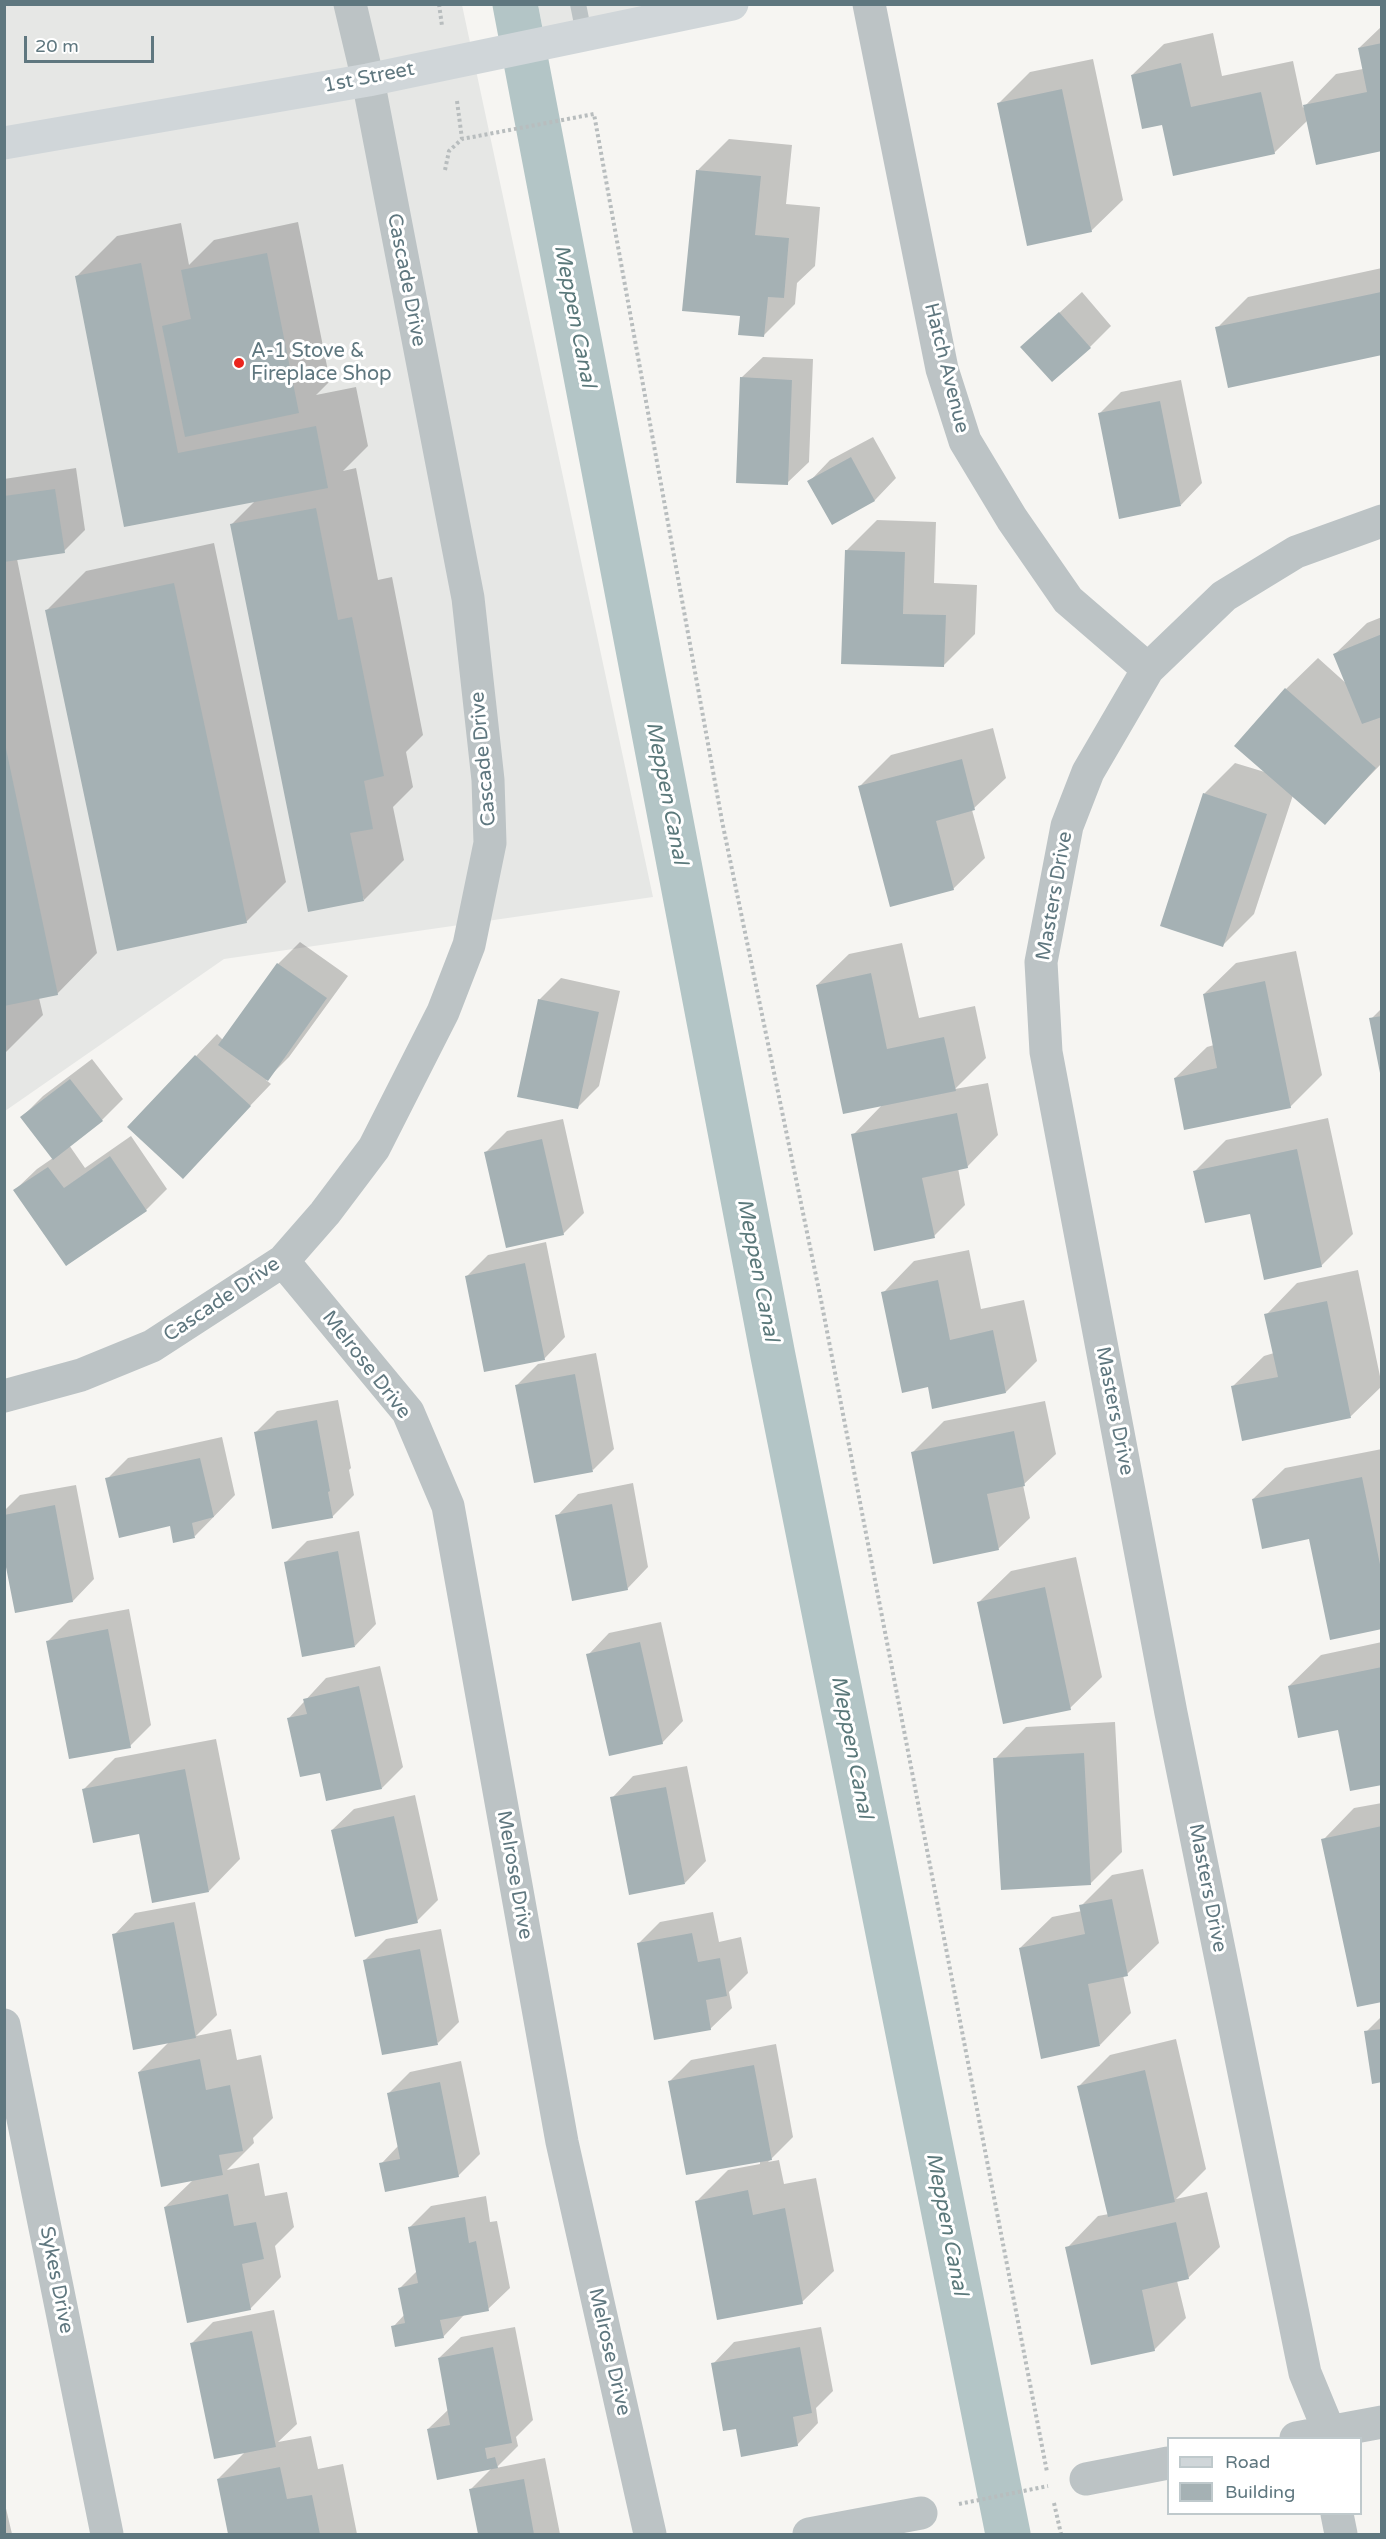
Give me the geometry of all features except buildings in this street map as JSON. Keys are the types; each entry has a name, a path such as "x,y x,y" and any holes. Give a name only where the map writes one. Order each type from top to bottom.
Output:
{"main road":[{"name":"1st Street","path":"4,143 368,80 545,42 581,19 732,4"}],"street":[{"name":"Cascade Drive","path":"4,1396 81,1375 152,1346 282,1261 325,1213 374,1148 443,1012 469,945 490,843 488,780 468,598 368,80 350,4"},
{"name":"Hatch Avenue","path":"869,4 942,369 965,441 1012,519 1068,600 1148,669"},
{"name":"Masters Drive","path":"1329,2435 1305,2373 1174,1725 1046,1052 1041,962 1067,826 1088,772 1148,669 1224,596 1296,552 1382,521"},
{"name":"Melrose Drive","path":"282,1261 408,1412 448,1506 562,2142 650,2535"},
{"name":"Sykes Drive","path":"4,2025 107,2535"},
{"path":"1312,2437 1382,2422"},
{"path":"1086,2479 1167,2463"},
{"path":"809,2535 921,2513"},
{"path":"1337,2515 1341,2535"}],"path":[{"path":"445,170 449,151 462,139 594,114 722,821 821,1300 920,1803 1040,2445 1061,2535"},
{"path":"462,129 462,139"},
{"path":"449,140 456,145"},
{"path":"971,2501 1050,2486"}],"shaded area":[{"path":"538,4 731,5 545,41"},
{"path":"5,5 462,5 653,897 224,959 5,1111"}],"waterway":[{"name":"Meppen Canal","path":"515,4 773,1356 1008,2534"}],"place":[{"name":"A-1 Stove & Fireplace Shop","path":"239,363"}]}
